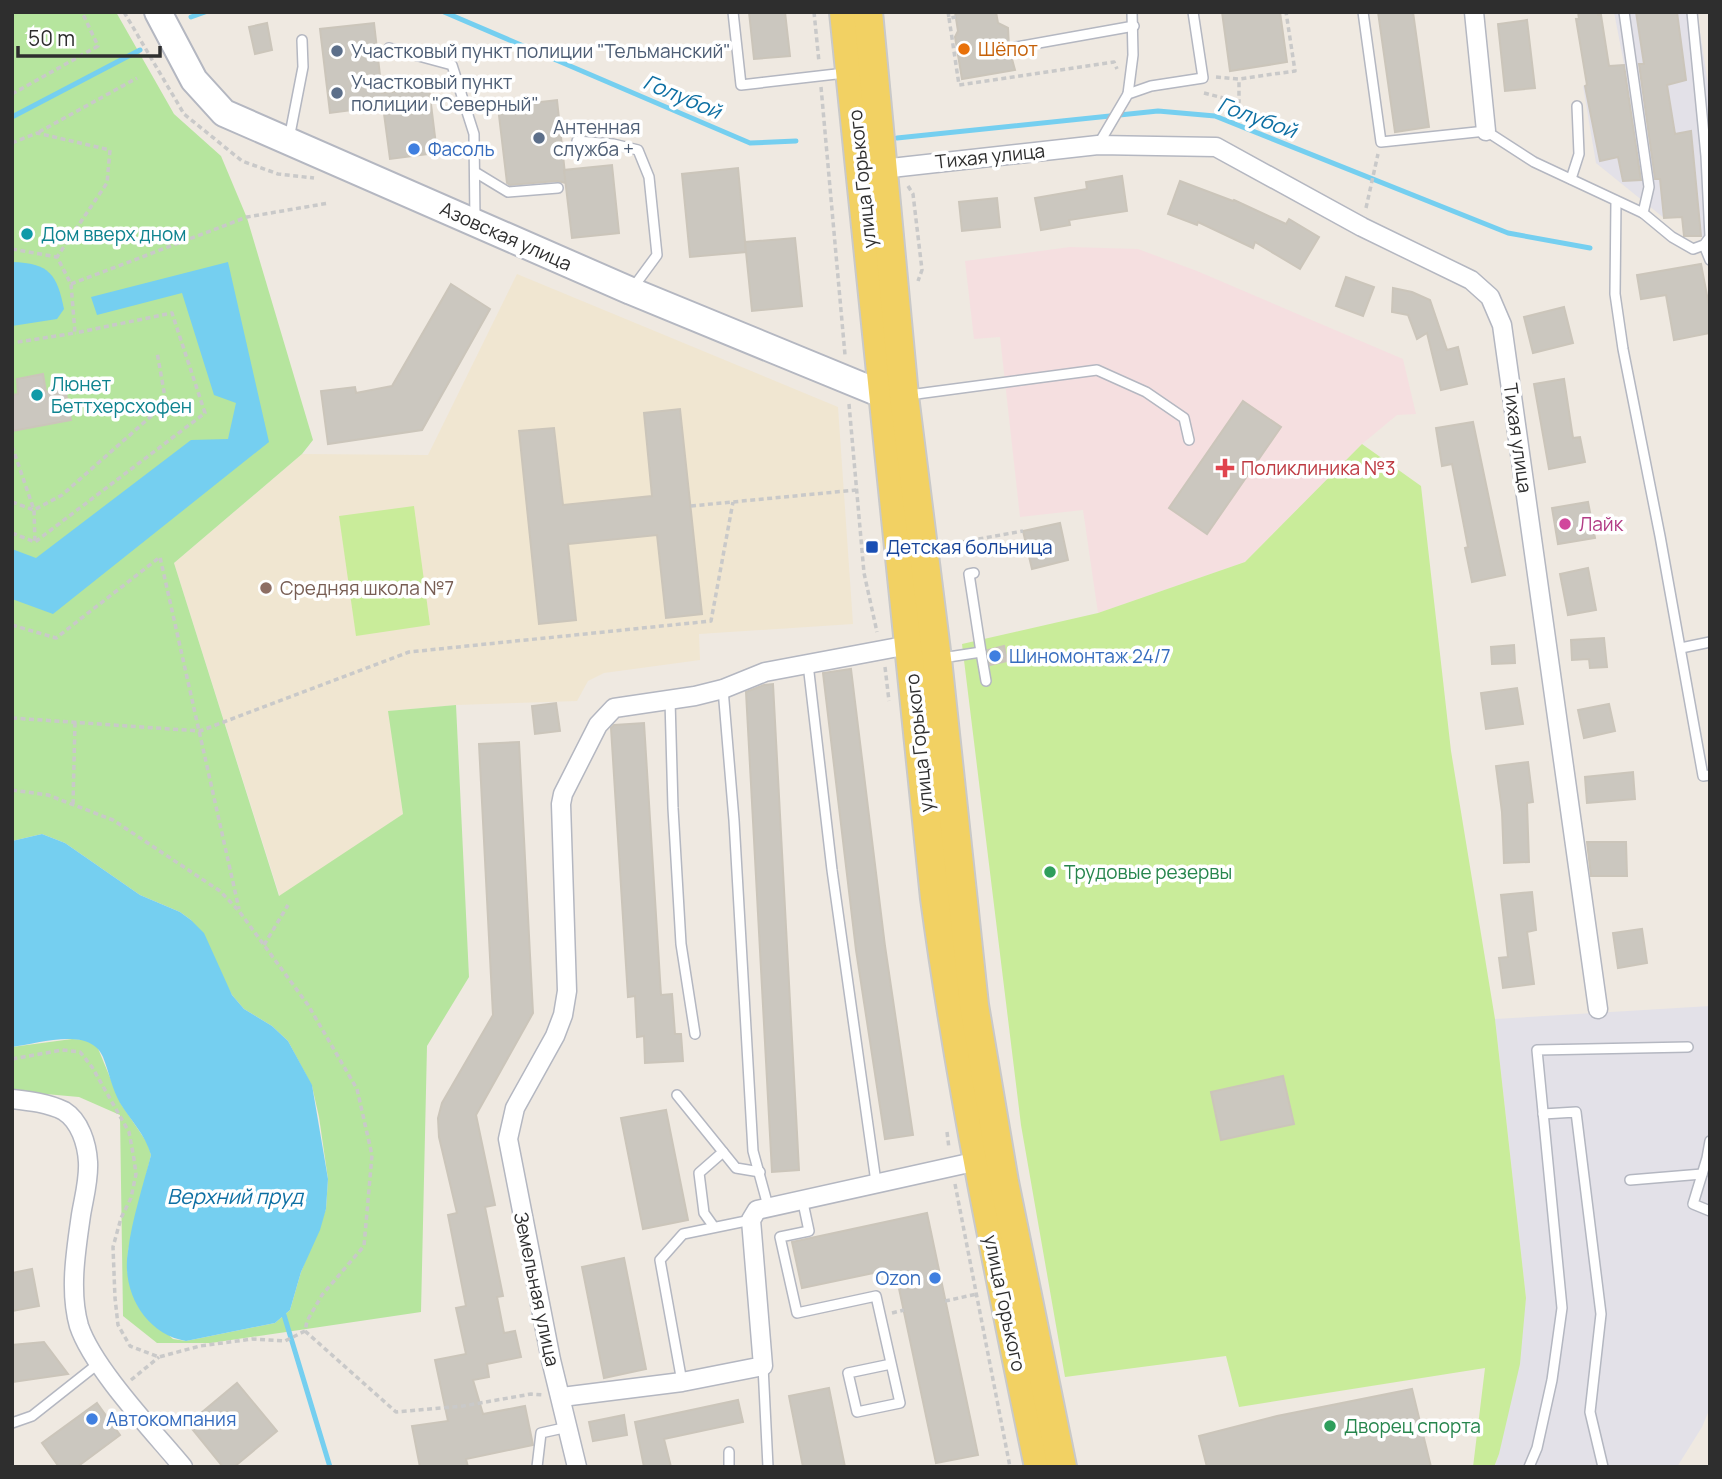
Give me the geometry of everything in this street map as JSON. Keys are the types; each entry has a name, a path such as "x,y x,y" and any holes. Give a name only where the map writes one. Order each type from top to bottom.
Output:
{"main road":[{"name":"Азовская улица","path":"158,12 194,80 224,113 631,290 847,380 894,396"},
{"name":"улица Горького","path":"844,12 894,396 937,659 974,1004 976,1161 1062,1467"},
{"name":"улица Горького","path":"868,12 882,169 909,645 935,898 951,1019 976,1161 1039,1467"}],"street":[{"path":"1474,12 1486,131"},
{"name":"Тихая улица","path":"882,169 1102,140 1216,147 1362,227 1471,279 1490,297 1503,325 1598,1009"},
{"name":"Земельная улица","path":"562,1397 551,1360 508,1139 515,1108 555,1036 563,1015 566,992 561,804 563,794 598,726 614,708 723,689 765,672 909,645"},
{"path":"12,1099 41,1102 66,1112 83,1137 88,1163 75,1272 75,1307 80,1329 99,1363 183,1467"},
{"path":"577,1467 562,1397 682,1382 763,1366 751,1220 757,1210 976,1161"}],"lane":[{"path":"733,12 741,85 850,72"},
{"path":"1102,140 1128,94 1133,55 1132,12"},
{"path":"1128,94 1151,86 1203,78 1193,12"},
{"path":"1363,12 1381,142 1486,131 1534,162 1643,214 1686,247 1693,249 1704,245 1710,237 1706,156 1692,12"},
{"path":"1624,12 1649,187 1643,214"},
{"path":"1016,47 1134,26"},
{"path":"289,141 303,66 302,40"},
{"path":"389,48 452,65 474,134 475,223"},
{"path":"1571,179 1579,154 1577,106"},
{"path":"577,141 613,144 638,150 649,177 657,255 631,290"},
{"path":"474,172 508,192 558,188"},
{"path":"1616,201 1615,294 1623,348 1703,776 1710,775"},
{"path":"1704,245 1710,260"},
{"path":"894,396 1097,370 1146,392 1184,418 1189,440"},
{"path":"974,573 970,574 986,681"},
{"path":"1681,648 1710,642"},
{"path":"937,659 981,652"},
{"path":"808,664 832,870 876,1182"},
{"path":"723,689 734,820 753,1151 768,1206"},
{"path":"670,700 681,944 695,1034"},
{"path":"1528,1467 1537,1448 1552,1380 1562,1308 1537,1050 1688,1047"},
{"path":"677,1095 736,1168 760,1172"},
{"path":"1543,1114 1576,1112 1601,1314 1590,1412 1603,1467"},
{"path":"1710,1141 1693,1204 1710,1211"},
{"path":"714,1227 704,1213 699,1173 723,1152"},
{"path":"1630,1180 1702,1174"},
{"path":"802,1198 809,1231 780,1237 797,1313 876,1296 900,1403 857,1412 848,1373 891,1364"},
{"path":"682,1382 660,1260 683,1234 751,1220"},
{"path":"12,1423 32,1416 99,1363"},
{"path":"763,1366 768,1467"},
{"path":"537,1467 541,1433 568,1427"},
{"path":"729,1452 729,1467"}],"path":[{"path":"12,93 98,46 82,12"},
{"path":"814,12 847,380"},
{"path":"948,12 959,85 1114,62 1128,94"},
{"path":"1203,92 1239,102 1239,79 1295,71 1286,12"},
{"path":"949,18 956,16"},
{"path":"12,143 37,134 137,78"},
{"path":"37,134 110,150 107,183 57,257"},
{"path":"1362,227 1381,142"},
{"path":"71,284 247,218 328,203"},
{"path":"12,248 57,257"},
{"path":"57,257 71,284 75,333"},
{"path":"12,343 172,313 205,413 35,542"},
{"path":"12,502 34,510 61,495 166,403 157,352"},
{"path":"12,446 34,510 35,542"},
{"path":"691,506 856,489"},
{"path":"12,718 200,731 409,652 711,621 733,502"},
{"path":"936,547 1023,531"},
{"path":"12,533 35,542"},
{"path":"12,625 56,638 160,557 239,911"},
{"path":"73,804 75,722"},
{"path":"12,790 48,795 113,820 220,891 239,911 308,1005 357,1089 372,1156 365,1246 323,1295 307,1321 306,1331"},
{"path":"264,945 288,905"},
{"path":"12,1059 62,1050 80,1052 92,1067 129,1132 136,1174 131,1198 121,1218 113,1247 118,1325 130,1346 159,1357"},
{"path":"976,1161 977,1294 1010,1467"},
{"path":"945,1301 977,1294"},
{"path":"306,1331 396,1412 463,1406 531,1394 562,1397"},
{"path":"119,1389 159,1357 200,1346 252,1339 285,1341 306,1331"}],"shaded area":[{"path":"1614,12 1697,12 1710,98 1710,245 1701,236 1684,237 1682,217 1664,218 1596,163 1583,86 1608,82 1606,66 1624,64"},
{"path":"1070,247 1138,249 1197,271 1403,359 1416,414 1397,415 1362,444 1245,562 1098,613 1083,510 1020,517 1000,337 974,339 965,261"},
{"name":"Средняя школа №7","path":"517,274 838,407 853,624 699,634 700,660 604,673 588,681 577,701 456,705 389,711 403,814 280,897 174,563 302,454 428,455","holes":["680,409 702,614 666,617 657,535 568,544 576,620 539,624 519,431 554,428 563,505 652,496 644,413"]},
{"path":"1710,1006 1710,1408 1702,1427 1677,1467 1494,1467 1499,1454 1526,1298 1495,1019"}],"green space":[{"path":"12,12 116,12 174,114 221,156 247,218 313,440 302,454 174,563 279,896 403,814 388,711 456,705 469,977 427,1046 421,1312 211,1343 157,1343 123,1316 120,1115 79,1097 12,1091 12,1047 72,1039 87,1040 97,1046 121,1104 148,1144 151,1155 128,1251 127,1270 138,1306 173,1339 186,1341 275,1323 290,1310 301,1272 326,1209 328,1179 312,1086 288,1041 272,1026 244,1009 232,995 191,920 180,912 140,895 65,843 42,834 12,841"},
{"path":"1362,444 1421,486 1451,751 1495,1019 1526,1298 1520,1364 1494,1467 1473,1467 1485,1368 1239,1407 1226,1356 1065,1377 1021,1125 962,644 1098,613 1245,562"},
{"path":"414,506 430,625 356,636 339,516"}],"water":[{"path":"12,262 35,265 50,273 58,287 64,309 57,319 12,326"},
{"path":"228,262 269,442 53,614 12,599 12,549 36,558 191,440 228,439 236,403 214,395 182,293 97,315 91,297"},
{"name":"Верхний пруд","path":"42,834 65,843 140,895 180,912 191,920 204,933 232,995 244,1009 272,1026 288,1041 312,1085 328,1179 326,1209 320,1230 301,1272 290,1310 275,1323 186,1341 171,1337 148,1320 132,1295 127,1266 132,1227 151,1155 145,1141 120,1103 103,1057 96,1048 75,1039 12,1047 12,841"}],"building":[{"path":"749,12 785,12 790,56 754,59"},
{"path":"955,12 996,12 998,23 1008,28 1009,48 1015,70 962,79 955,37 958,31"},
{"path":"1222,12 1280,12 1287,62 1230,71"},
{"path":"1378,12 1413,12 1429,127 1395,132"},
{"path":"1578,12 1598,12 1598,15 1601,15 1609,66 1624,65 1641,180 1623,181 1618,157 1600,161 1585,86 1587,85 1576,19 1579,19"},
{"path":"1636,12 1677,12 1686,80 1667,85 1675,134 1691,131 1701,236 1684,236 1682,217 1664,218 1660,179 1655,179 1639,64 1644,64"},
{"path":"1527,20 1535,88 1505,91 1498,24"},
{"path":"267,23 272,50 255,54 249,27"},
{"path":"374,23 382,93 429,88 437,153 390,159 383,106 330,113 320,29"},
{"path":"557,100 566,183 557,181 510,185 507,183 498,107"},
{"path":"612,165 619,233 572,238 564,170"},
{"path":"738,168 746,252 690,257 682,174"},
{"path":"1122,176 1127,211 1069,220 1070,225 1041,230 1035,198 1087,189 1086,182"},
{"path":"1180,181 1234,200 1286,224 1289,219 1319,237 1300,269 1255,242 1253,248 1198,222 1197,225 1168,214"},
{"path":"997,198 1000,227 962,231 959,202"},
{"path":"795,238 802,306 752,311 745,242"},
{"path":"1701,264 1710,311 1710,333 1674,340 1666,295 1641,299 1637,275"},
{"path":"1346,277 1374,287 1363,316 1336,306"},
{"path":"451,284 490,309 422,430 328,444 321,391 355,387 356,393 392,386"},
{"path":"1393,288 1430,300 1447,350 1458,347 1467,384 1441,390 1427,333 1417,339 1408,315 1392,312"},
{"path":"1564,307 1573,343 1533,353 1524,317"},
{"path":"43,374 46,392 65,388 71,420 12,431 12,395 18,394 17,379"},
{"path":"1564,379 1573,438 1580,437 1585,462 1549,469 1534,384"},
{"name":"Поликлиника №3","path":"1243,401 1281,427 1207,534 1169,508"},
{"path":"680,409 702,614 666,618 657,535 568,544 576,620 539,624 519,431 554,428 563,505 652,496 644,413"},
{"path":"1473,422 1505,575 1472,582 1452,464 1442,466 1436,428"},
{"path":"1588,502 1595,538 1558,544 1552,508"},
{"path":"1060,523 1068,560 1032,569 1023,531"},
{"path":"1588,568 1596,610 1568,615 1560,574"},
{"path":"1604,638 1607,667 1590,668 1589,659 1572,660 1571,640"},
{"path":"1514,645 1515,663 1492,664 1491,647"},
{"name":"Шиномонтаж 24/7","path":"1004,646 1007,661 990,665 988,650"},
{"path":"851,669 885,946 913,1135 885,1139 856,950 823,673"},
{"path":"773,684 799,1170 772,1172 746,692"},
{"path":"1517,688 1523,724 1486,729 1481,693"},
{"path":"556,703 560,731 535,734 532,706"},
{"path":"1609,704 1615,731 1584,738 1578,710"},
{"path":"644,723 661,995 672,994 675,1034 681,1034 683,1061 645,1063 644,1036 637,1037 635,996 628,997 611,728 614,725"},
{"path":"519,742 533,1013 476,1115 495,1205 485,1207 503,1296 497,1297 504,1333 515,1331 521,1357 487,1364 489,1377 473,1380 483,1414 525,1406 533,1445 466,1459 468,1467 420,1467 412,1426 448,1421 435,1360 466,1354 456,1308 466,1306 448,1215 457,1213 439,1137 438,1118 442,1103 493,1015 479,744"},
{"path":"1528,762 1533,802 1527,803 1529,862 1504,863 1502,812 1496,766"},
{"path":"1633,772 1635,799 1587,803 1585,777"},
{"path":"1587,842 1626,842 1627,876 1591,876"},
{"path":"1532,892 1536,930 1527,932 1534,984 1503,988 1499,958 1508,957 1501,895"},
{"path":"1642,929 1647,963 1618,968 1613,933"},
{"path":"1283,1076 1294,1124 1221,1140 1211,1092"},
{"path":"666,1110 688,1220 643,1229 621,1118"},
{"path":"927,1213 978,1455 936,1463 897,1279 883,1271 802,1288 792,1242"},
{"path":"624,1258 646,1369 604,1378 582,1267"},
{"path":"32,1269 39,1306 12,1311 12,1273"},
{"path":"44,1342 68,1374 12,1382 12,1345"},
{"path":"237,1383 277,1431 234,1467 223,1467 188,1424"},
{"path":"829,1388 845,1467 803,1467 789,1396"},
{"name":"Дворец спорта","path":"1412,1389 1431,1467 1207,1467 1199,1436 1277,1416"},
{"path":"738,1400 743,1422 664,1439 671,1467 644,1467 635,1422"},
{"name":"Автокомпания","path":"97,1403 120,1435 77,1467 59,1467 42,1443"},
{"path":"624,1415 627,1435 593,1441 589,1422"}],"waterway":[{"name":"Голубой","path":"191,17 205,12"},
{"name":"Голубой","path":"444,12 750,143 796,141"},
{"name":"Голубой","path":"12,117 140,50"},
{"name":"Голубой","path":"897,138 1158,111 1215,116 1508,233 1590,248"},
{"path":"284,1315 330,1467"}],"place":[{"name":"Шёпот","path":"964,49"},
{"name":"Участковый пункт полиции \"Тельманский\"","path":"337,51"},
{"name":"Участковый пункт полиции \"Северный\"","path":"337,93"},
{"name":"Антенная служба +","path":"539,138"},
{"name":"Фасоль","path":"414,149"},
{"name":"Дом вверх дном","path":"27,234"},
{"name":"Люнет Беттхерсхофен","path":"37,395"},
{"name":"Поликлиника №3","path":"1225,468"},
{"name":"Лайк","path":"1565,524"},
{"name":"Детская больница","path":"872,547"},
{"name":"Средняя школа №7","path":"266,588"},
{"name":"Шиномонтаж 24/7","path":"995,656"},
{"name":"Трудовые резервы","path":"1050,872"},
{"name":"Ozon","path":"935,1278"},
{"name":"Автокомпания","path":"92,1419"},
{"name":"Дворец спорта","path":"1330,1426"}]}
